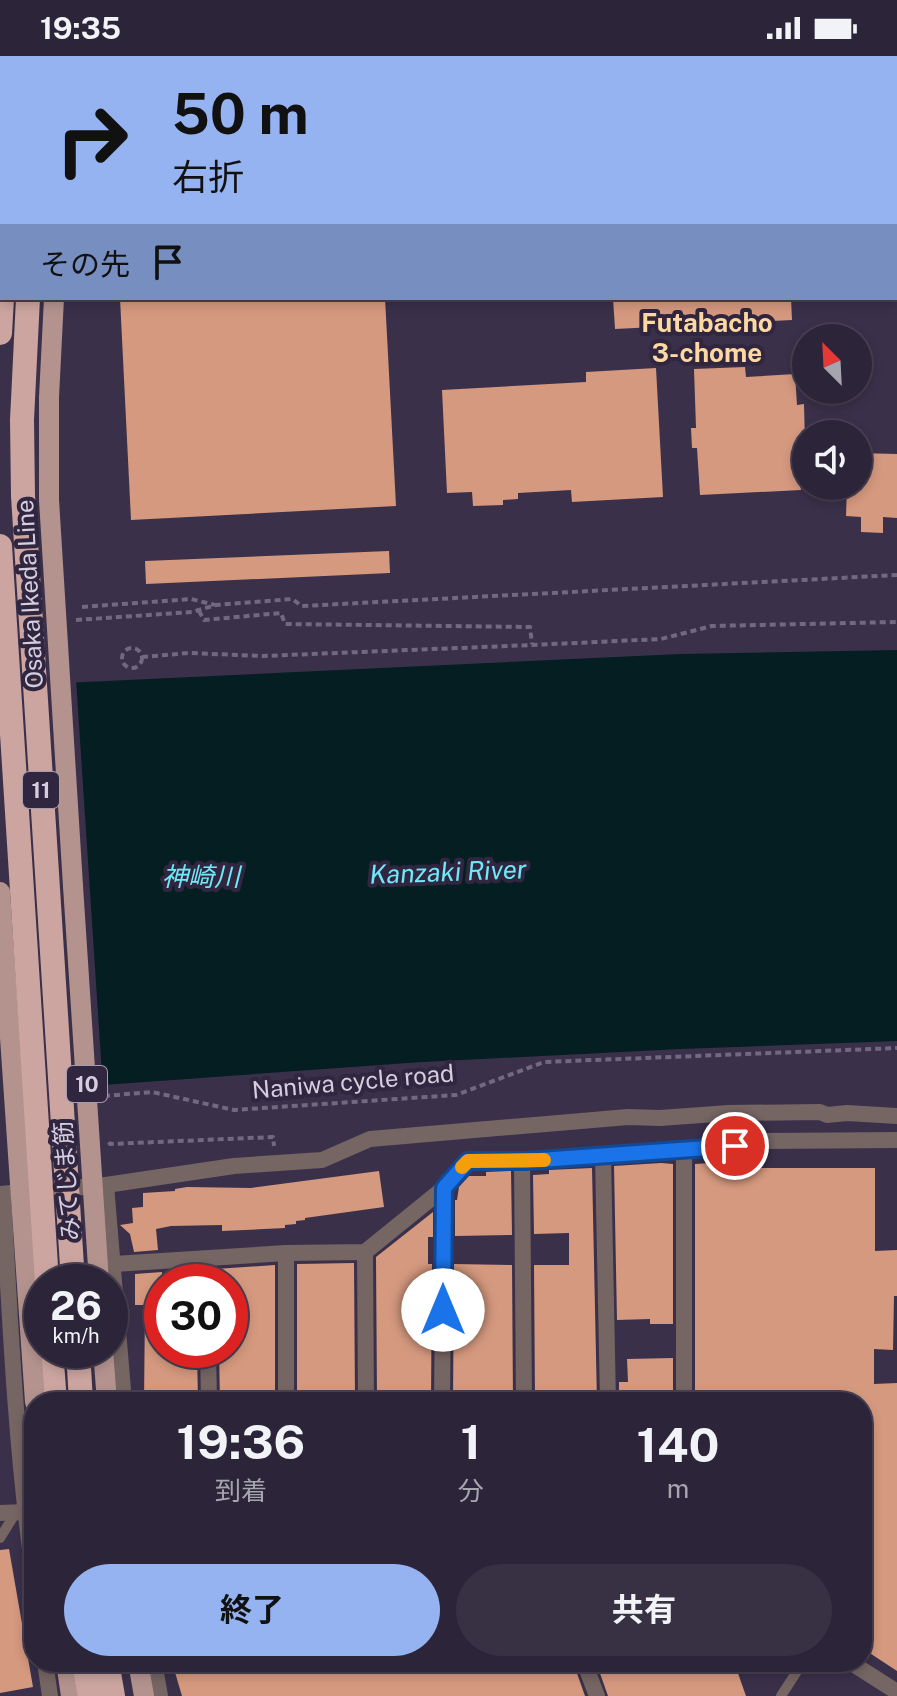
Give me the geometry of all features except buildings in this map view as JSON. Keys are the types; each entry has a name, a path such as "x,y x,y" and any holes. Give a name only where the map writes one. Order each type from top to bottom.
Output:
{"highway":[{"path":"0,333 2,300"},
{"name":"11","path":"28,300 22,420 23,496 72,1264"},
{"name":"11","path":"0,546 46,1264"},
{"path":"52,1368 54,1392"},
{"path":"79,1368 80,1392"},
{"path":"86,1672 90,1696"},
{"path":"109,1672 113,1696"}],"main road":[{"name":"Osaka Ikeda Line","path":"54,300 49,397 49,500 56,597 66,626 73,886"},
{"name":"みてじま筋","path":"73,886 98,1264"},
{"name":"みてじま筋","path":"0,890 34,1392"},
{"path":"104,1368 106,1392"},
{"path":"67,1672 71,1696"},
{"path":"142,1672 149,1693"}],"street":[{"path":"24,1537 18,1512 2,1194 106,1185 234,1166 322,1160 370,1139 628,1117 820,1112 827,1115 897,1116"},
{"path":"106,1185 114,1264 286,1253 365,1252 444,1188 468,1161 603,1156 735,1146 747,1141 897,1140"},
{"path":"684,1150 684,1392"},
{"path":"603,1156 608,1392"},
{"path":"522,1161 524,1392"},
{"path":"442,1392 444,1188"},
{"path":"365,1252 366,1392"},
{"path":"286,1253 286,1392"},
{"path":"122,1368 123,1392"},
{"path":"208,1368 209,1392"},
{"path":"46,1672 50,1696"},
{"path":"149,1693 152,1672"},
{"path":"588,1672 597,1696"},
{"path":"866,1672 897,1692"}],"lane":[{"path":"0,1538 18,1512"},
{"path":"781,1696 797,1672"}],"path":[{"path":"66,626 199,611 216,605 292,599 302,606 897,575"},
{"path":"82,607 191,599 216,605"},
{"path":"199,611 204,620 281,613 285,624 530,627 532,645"},
{"path":"142,657 189,653 263,656 532,645 661,639 712,626 897,622"},
{"path":"130,648 135,648 142,657 137,667 125,666 122,661 125,650 130,648"},
{"name":"Naniwa cycle road","path":"91,1097 152,1092 234,1110 456,1095 544,1062 897,1048"},
{"path":"106,1136 110,1144 273,1137 274,1148"}],"water":[{"name":"神崎川","path":"897,650 897,1041 422,1062 103,1085 0,686 680,654"}],"pier":[{"path":"76,679 103,1089 0,1097 0,682"}],"slow traffic":[{"path":"462,1167 468,1161 544,1160"}],"district":[{"name":"Futabacho 3-chome","path":"707,338"}],"route":[{"path":"443,1310 444,1188 468,1161 526,1161 735,1146"}],"water label":[{"name":"Kanzaki River","path":"448,872"}]}
